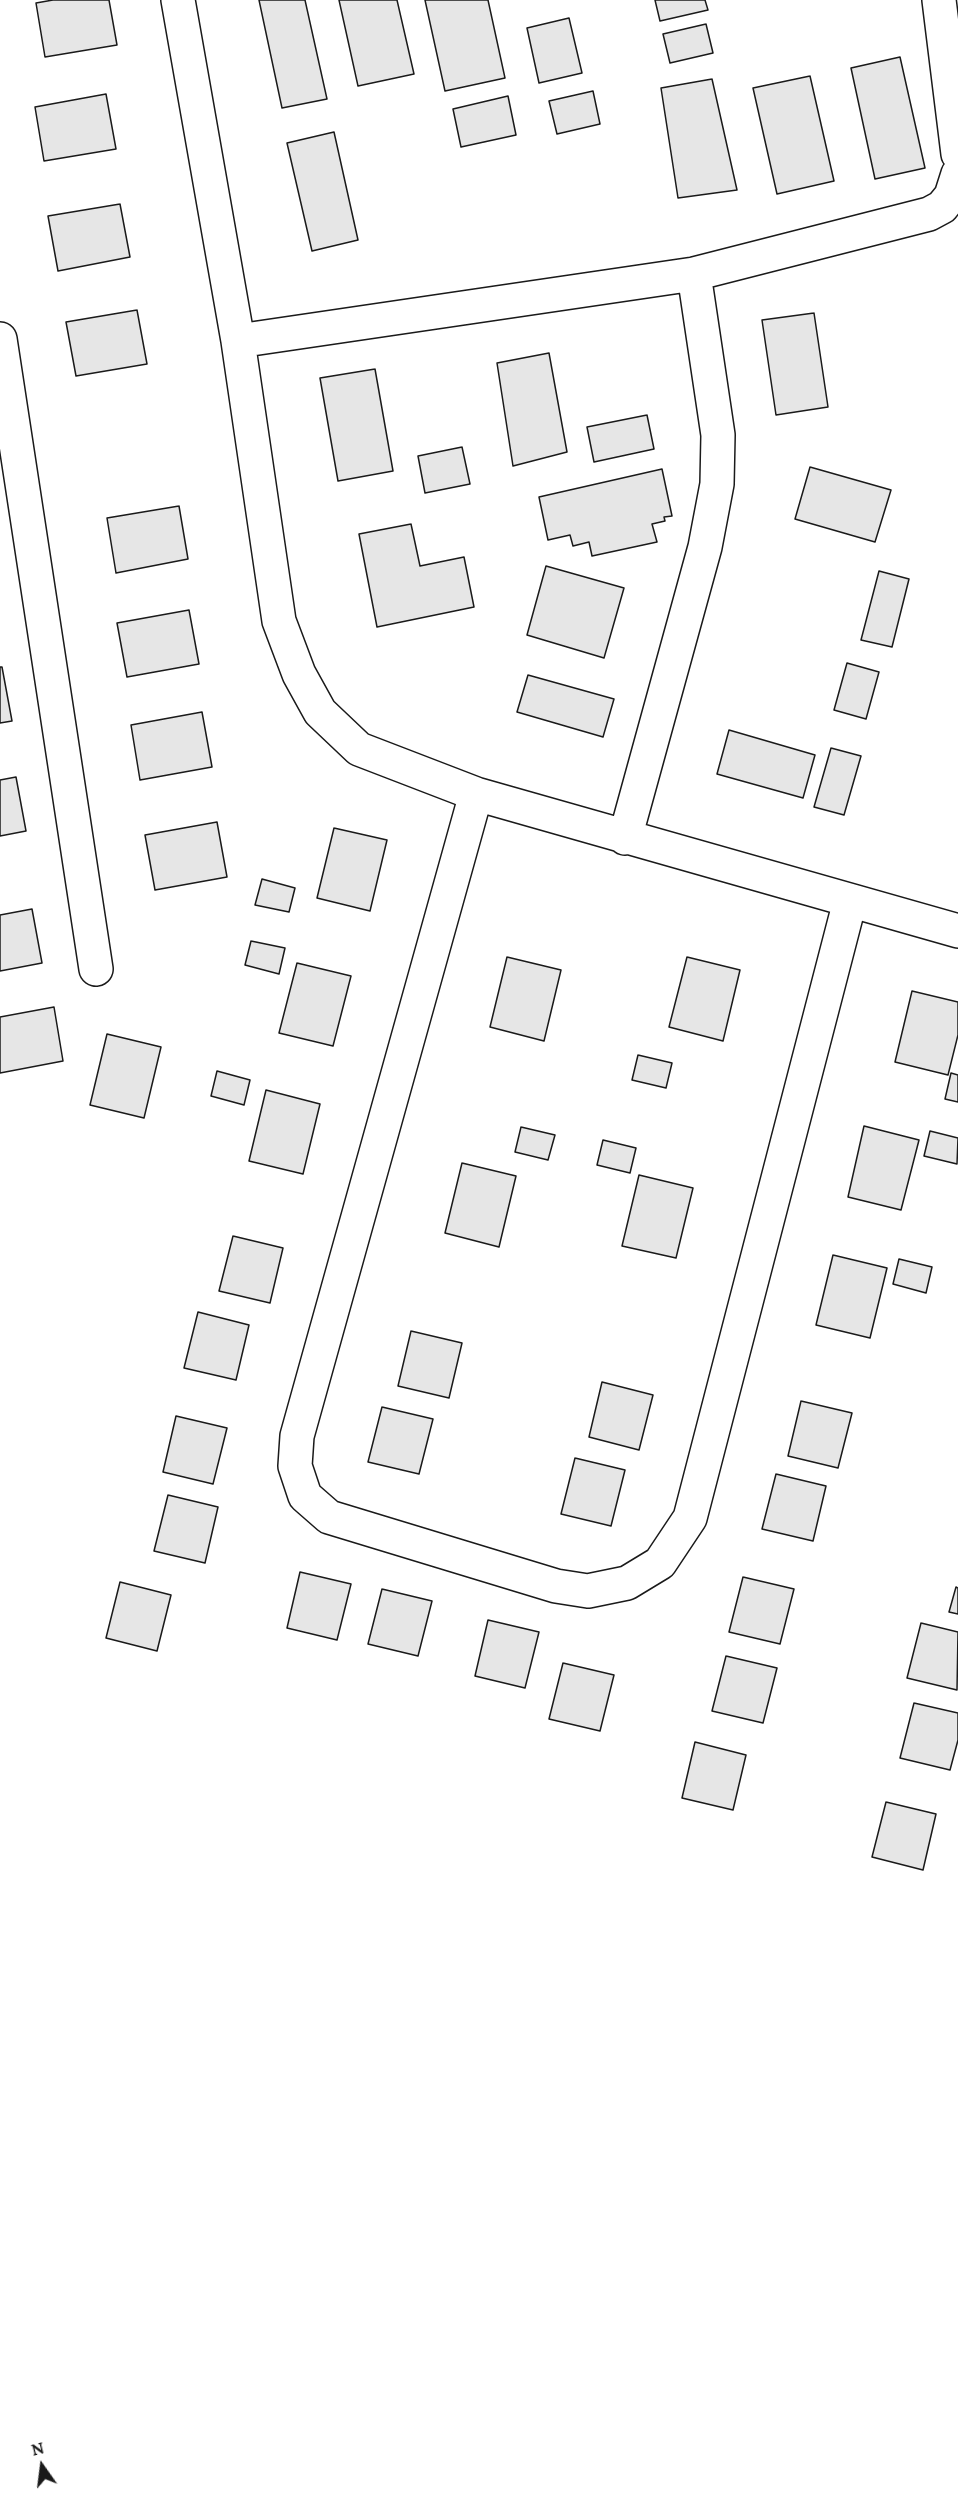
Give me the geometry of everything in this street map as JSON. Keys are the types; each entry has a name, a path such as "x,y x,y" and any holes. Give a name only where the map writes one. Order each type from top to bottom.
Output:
{"street":[{"path":"178,0 238,341 279,621 299,674 320,712 359,749 476,794 958,931"},
{"path":"939,0 958,154"},
{"path":"238,341 694,274 929,214 942,207 951,196 958,174"},
{"path":"625,838 705,548 717,484 718,435 694,274"},
{"path":"0,339 96,969"},
{"path":"476,794 297,1436 295,1466 305,1496 329,1517 556,1587 588,1591 627,1583 660,1563 690,1518 850,901"}],"building":[{"path":"53,0 109,0 117,45 45,57 36,3"},
{"path":"259,0 305,0 327,99 282,108"},
{"path":"339,0 397,0 414,74 358,86"},
{"path":"425,0 488,0 505,78 445,91"},
{"path":"655,0 705,0 708,10 660,21"},
{"path":"569,18 582,73 539,83 527,28"},
{"path":"706,24 713,53 670,63 663,34"},
{"path":"900,57 925,168 875,179 851,68"},
{"path":"810,76 834,181 777,194 753,88"},
{"path":"712,79 737,190 678,198 661,88"},
{"path":"593,91 600,124 557,134 549,101"},
{"path":"106,94 116,149 44,161 35,107"},
{"path":"508,96 516,135 461,147 453,109"},
{"path":"334,132 358,240 312,251 287,143"},
{"path":"120,204 130,257 58,271 48,216"},
{"path":"137,310 147,364 76,376 66,322"},
{"path":"814,313 828,407 776,415 762,320"},
{"path":"549,353 567,452 513,466 497,363"},
{"path":"375,369 393,471 338,481 320,378"},
{"path":"647,415 654,449 594,462 587,427"},
{"path":"462,447 470,484 425,493 418,456"},
{"path":"810,467 891,490 875,542 795,519"},
{"path":"662,469 672,516 664,517 665,521 652,524 657,542 592,556 589,542 573,546 570,535 548,540 539,497"},
{"path":"179,506 188,559 116,573 107,518"},
{"path":"411,524 420,566 464,557 474,607 377,627 359,534"},
{"path":"546,566 624,588 604,658 527,635"},
{"path":"879,571 909,579 892,647 861,640"},
{"path":"189,610 199,664 127,677 117,623"},
{"path":"847,663 879,672 866,719 834,710"},
{"path":"0,667 2,667 12,721 0,723"},
{"path":"528,675 614,699 603,737 517,712"},
{"path":"202,712 212,767 140,780 131,725"},
{"path":"729,730 815,755 803,798 717,774"},
{"path":"831,748 861,756 844,815 814,807"},
{"path":"16,777 26,831 0,836 0,780"},
{"path":"217,822 227,877 155,890 145,835"},
{"path":"334,828 387,840 370,911 317,898"},
{"path":"262,879 295,888 289,912 255,905"},
{"path":"32,909 42,963 0,971 0,915"},
{"path":"251,941 285,948 279,974 245,965"},
{"path":"507,957 561,970 544,1041 490,1027"},
{"path":"687,957 740,970 723,1041 669,1027"},
{"path":"297,963 351,976 333,1046 279,1033"},
{"path":"912,991 958,1002 958,1035 948,1075 895,1062"},
{"path":"54,1007 63,1061 0,1073 0,1017"},
{"path":"107,1034 161,1047 144,1118 90,1105"},
{"path":"638,1055 672,1063 666,1088 632,1080"},
{"path":"217,1071 250,1080 244,1105 211,1096"},
{"path":"951,1073 958,1075 958,1102 945,1099"},
{"path":"266,1090 320,1104 303,1174 249,1161"},
{"path":"864,1126 919,1140 901,1210 848,1197"},
{"path":"521,1127 555,1135 548,1160 515,1152"},
{"path":"930,1131 958,1138 957,1164 924,1156"},
{"path":"603,1140 636,1148 630,1173 597,1165"},
{"path":"462,1163 516,1176 499,1247 445,1233"},
{"path":"639,1175 693,1188 676,1258 622,1246"},
{"path":"233,1236 283,1248 270,1303 219,1291"},
{"path":"833,1255 887,1268 870,1338 816,1325"},
{"path":"899,1259 932,1267 926,1293 893,1284"},
{"path":"198,1312 249,1325 236,1380 184,1368"},
{"path":"411,1331 462,1343 449,1398 398,1386"},
{"path":"602,1382 653,1395 639,1450 589,1437"},
{"path":"801,1401 852,1413 838,1468 788,1456"},
{"path":"382,1407 433,1419 419,1474 368,1462"},
{"path":"176,1416 227,1428 213,1484 163,1472"},
{"path":"575,1458 625,1470 611,1526 561,1514"},
{"path":"776,1474 826,1486 813,1541 762,1529"},
{"path":"168,1495 218,1507 205,1563 154,1551"},
{"path":"300,1572 351,1584 337,1640 287,1628"},
{"path":"743,1577 794,1589 780,1644 729,1632"},
{"path":"120,1582 171,1595 157,1651 106,1638"},
{"path":"956,1587 958,1588 958,1614 949,1612"},
{"path":"382,1589 432,1601 418,1656 368,1644"},
{"path":"488,1620 539,1632 525,1688 475,1676"},
{"path":"921,1623 958,1632 957,1690 907,1678"},
{"path":"726,1656 777,1668 763,1723 712,1711"},
{"path":"563,1663 614,1675 600,1731 549,1719"},
{"path":"914,1703 958,1713 958,1740 950,1770 900,1758"},
{"path":"695,1742 746,1755 733,1810 682,1798"},
{"path":"886,1802 936,1814 923,1870 872,1857"}]}
